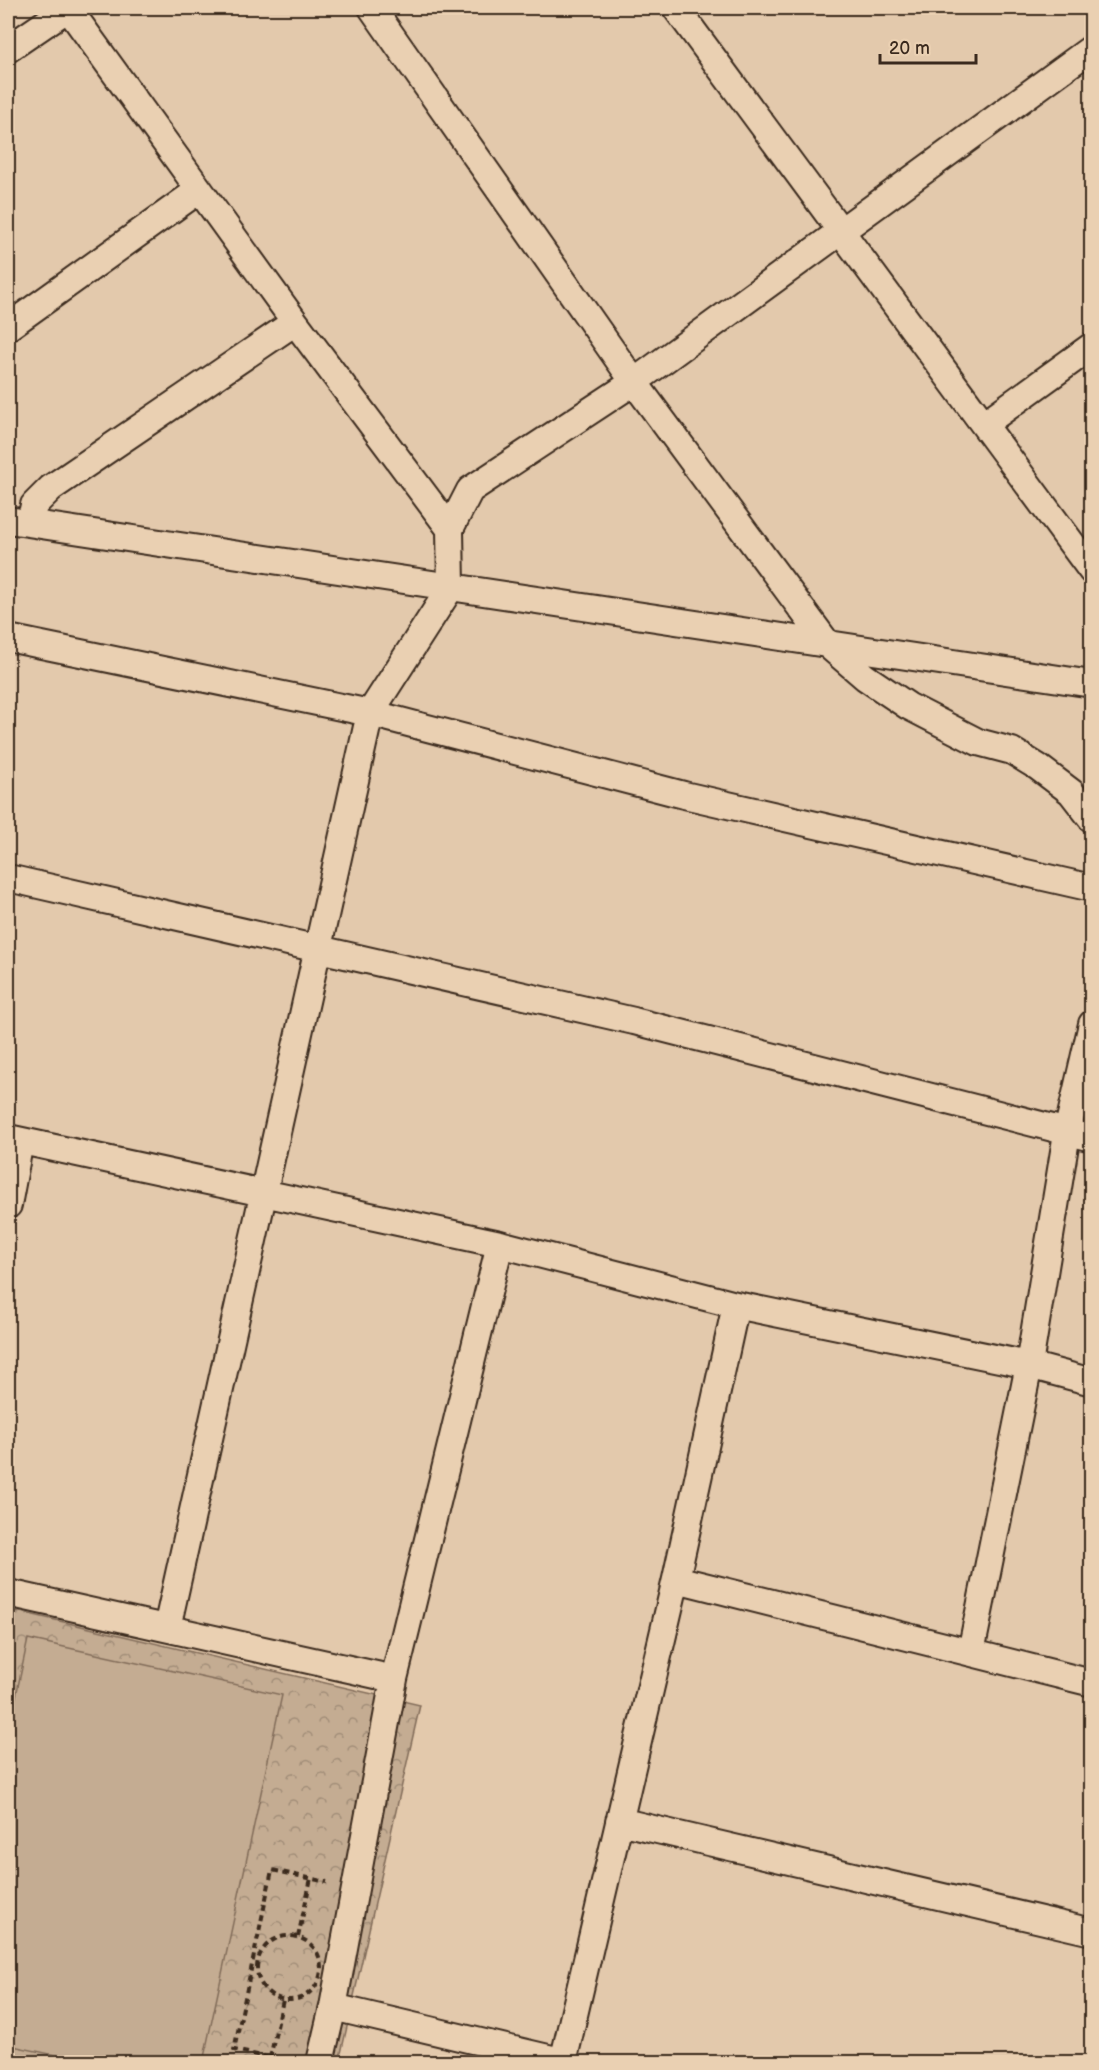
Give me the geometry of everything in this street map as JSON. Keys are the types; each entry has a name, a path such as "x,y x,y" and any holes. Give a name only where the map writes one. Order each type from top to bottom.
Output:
{"street":[{"path":"8,49 68,8 295,322 450,529"},
{"path":"372,8 634,382 829,646 865,677 908,706 978,742 1012,752 1038,767 1071,792 1092,819"},
{"path":"689,12 841,232 984,424 1084,544 1092,572"},
{"path":"167,1628 370,713 451,588 450,529 470,490 634,382 1092,48"},
{"path":"8,327 199,190"},
{"path":"19,522 51,488 295,322"},
{"path":"984,424 1092,346"},
{"path":"19,522 1092,684"},
{"path":"8,638 370,713 684,795 1092,888"},
{"path":"8,878 634,1021 1079,1136"},
{"path":"971,1652 1029,1365 1079,1136 1092,1024"},
{"path":"8,1205 14,1140 500,1244 736,1305 1029,1365 1092,1382"},
{"path":"320,2062 333,2007 394,1679 500,1244"},
{"path":"333,2007 564,2062 736,1305"},
{"path":"675,1579 1092,1683"},
{"path":"8,1593 394,1679"},
{"path":"619,1821 1092,1932"}],"path":[{"path":"289,2062 234,2050 255,1961 272,1870 338,1884"},
{"path":"298,1937 311,1878"},
{"path":"298,1937 314,1948 319,1957 319,1979 305,1996 295,2000 283,2000 266,1990 260,1982 255,1961 260,1952 275,1938 298,1937"},
{"path":"270,2058 283,2000"}],"green space":[{"path":"8,1609 420,1705 339,2062 8,2062"},
{"path":"28,1639 282,1695 203,2062 87,2062 8,2045 8,1734"}]}
